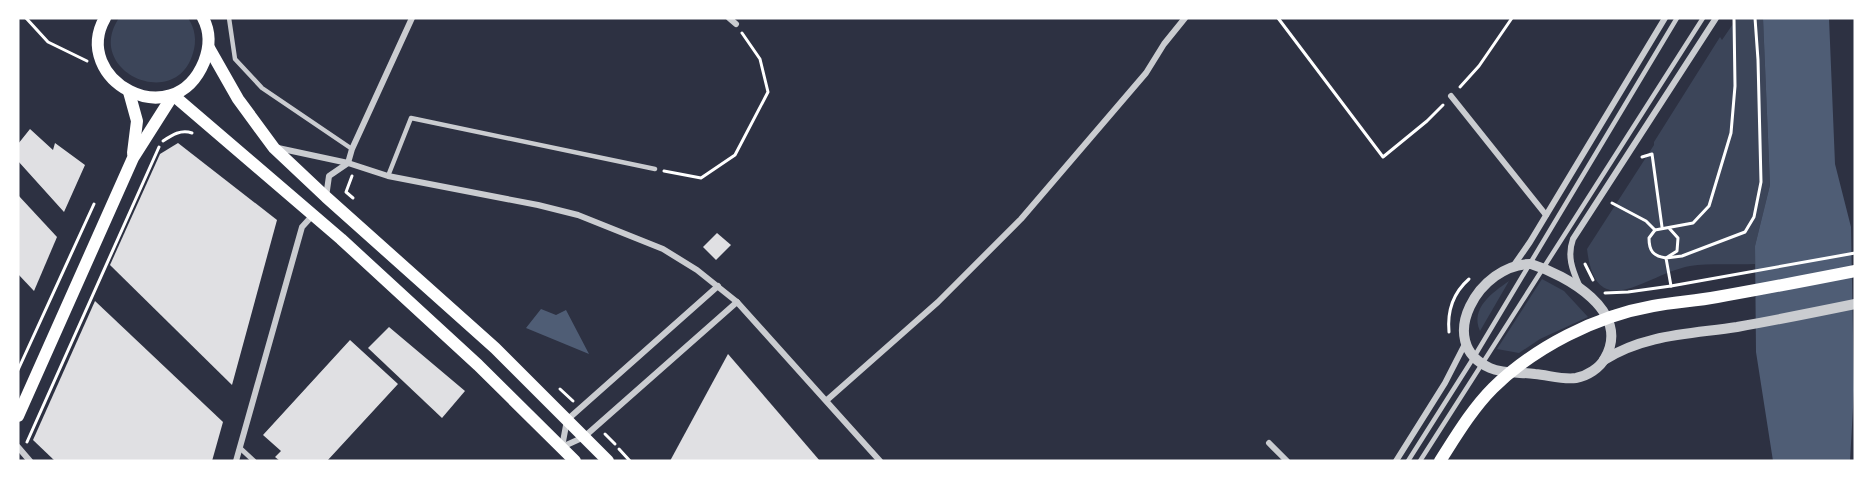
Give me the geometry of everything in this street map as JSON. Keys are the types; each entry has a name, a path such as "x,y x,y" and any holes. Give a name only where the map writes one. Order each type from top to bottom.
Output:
{"main road":[{"path":"105,18 95,60 112,79 129,92 151,98 173,95 341,239 478,365 575,461"},
{"path":"206,21 209,48 238,99 274,148 495,348 608,461"},
{"path":"18,416 133,158 173,95 198,77 209,48"},
{"path":"129,92 137,121 133,158"},
{"path":"1440,461 1478,404 1510,373 1548,346 1608,319 1652,306 1855,271"}],"street":[{"path":"326,197 329,176 348,163 352,149 412,18"},
{"path":"729,18 736,24"},
{"path":"827,400 938,302 1020,219 1146,73 1164,44 1185,18"},
{"path":"1665,18 1514,265 1496,276 1476,294 1469,306 1464,329 1467,341 1478,360 1499,371 1577,378 1588,374 1619,351 1652,339 1754,324 1855,304"},
{"path":"1580,287 1569,258 1569,249 1573,239 1716,18"},
{"path":"1451,96 1546,215"},
{"path":"274,148 348,163 388,176 578,215 663,249 697,270 738,302 880,461"},
{"path":"236,461 302,227 312,216"},
{"path":"1514,265 1531,264 1542,268 1580,287 1600,306 1608,319 1610,342 1604,361"},
{"path":"562,447 567,420 718,286"},
{"path":"562,447 584,437 738,302"},
{"path":"1396,461 1449,377 1467,341"},
{"path":"1269,443 1287,461"},
{"path":"240,448 254,461"},
{"path":"20,451 30,461"}],"lane":[{"path":"229,18 236,59 262,88 352,149"},
{"path":"1420,461 1531,264 1677,18"},
{"path":"1408,461 1542,268 1703,18"},
{"path":"388,176 411,118 655,169"}],"path":[{"path":"26,18 48,42 95,60"},
{"path":"1278,18 1383,157 1427,121 1479,66 1512,18"},
{"path":"1734,18 1735,87 1731,133 1709,206 1693,223 1655,230 1649,238 1649,249 1656,256 1666,258 1682,256 1745,232 1754,217 1761,182 1755,18"},
{"path":"655,169 701,178 735,155 768,92 760,59 736,24"},
{"path":"87,51 95,60"},
{"path":"20,451 161,142 175,133 186,131 195,134"},
{"path":"1642,157 1652,154 1662,227"},
{"path":"356,165 346,192 359,204"},
{"path":"18,370 97,197"},
{"path":"1612,203 1646,221 1655,230"},
{"path":"1666,258 1677,250 1678,238 1669,228"},
{"path":"1599,288 1604,292 1615,293 1671,286 1854,254"},
{"path":"1666,258 1671,286"},
{"path":"1583,259 1594,284"}],"shaded area":[{"path":"119,18 188,18 194,30 195,44 193,53 183,71 169,80 153,82 136,78 122,68 113,54 111,37"},
{"path":"1737,18 1763,18 1770,185 1755,246 1755,264 1690,266 1625,289 1612,290 1601,285 1592,272 1587,249 1720,37 1722,40"},
{"path":"1763,18 1829,18 1835,164 1851,227 1854,390 1850,461 1773,461 1756,352 1755,246 1770,185"},
{"path":"1542,279 1564,291 1588,317 1540,339 1519,353 1497,349"},
{"path":"1509,281 1480,331 1478,315 1480,308 1490,296"},
{"path":"541,309 556,315 566,310 589,354 526,328"}],"building":[{"path":"30,129 53,150 55,143 85,165 64,212 18,161 18,144"},
{"path":"178,143 277,220 232,385 110,265 160,154"},
{"path":"18,195 57,237 34,291 18,274"},
{"path":"717,233 731,245 716,260 703,247"},
{"path":"95,301 223,422 212,461 55,461 33,440"},
{"path":"389,327 465,391 442,418 368,348"},
{"path":"350,340 398,384 327,461 280,461 275,457 281,451 263,435"},
{"path":"728,354 820,461 670,461"}]}
